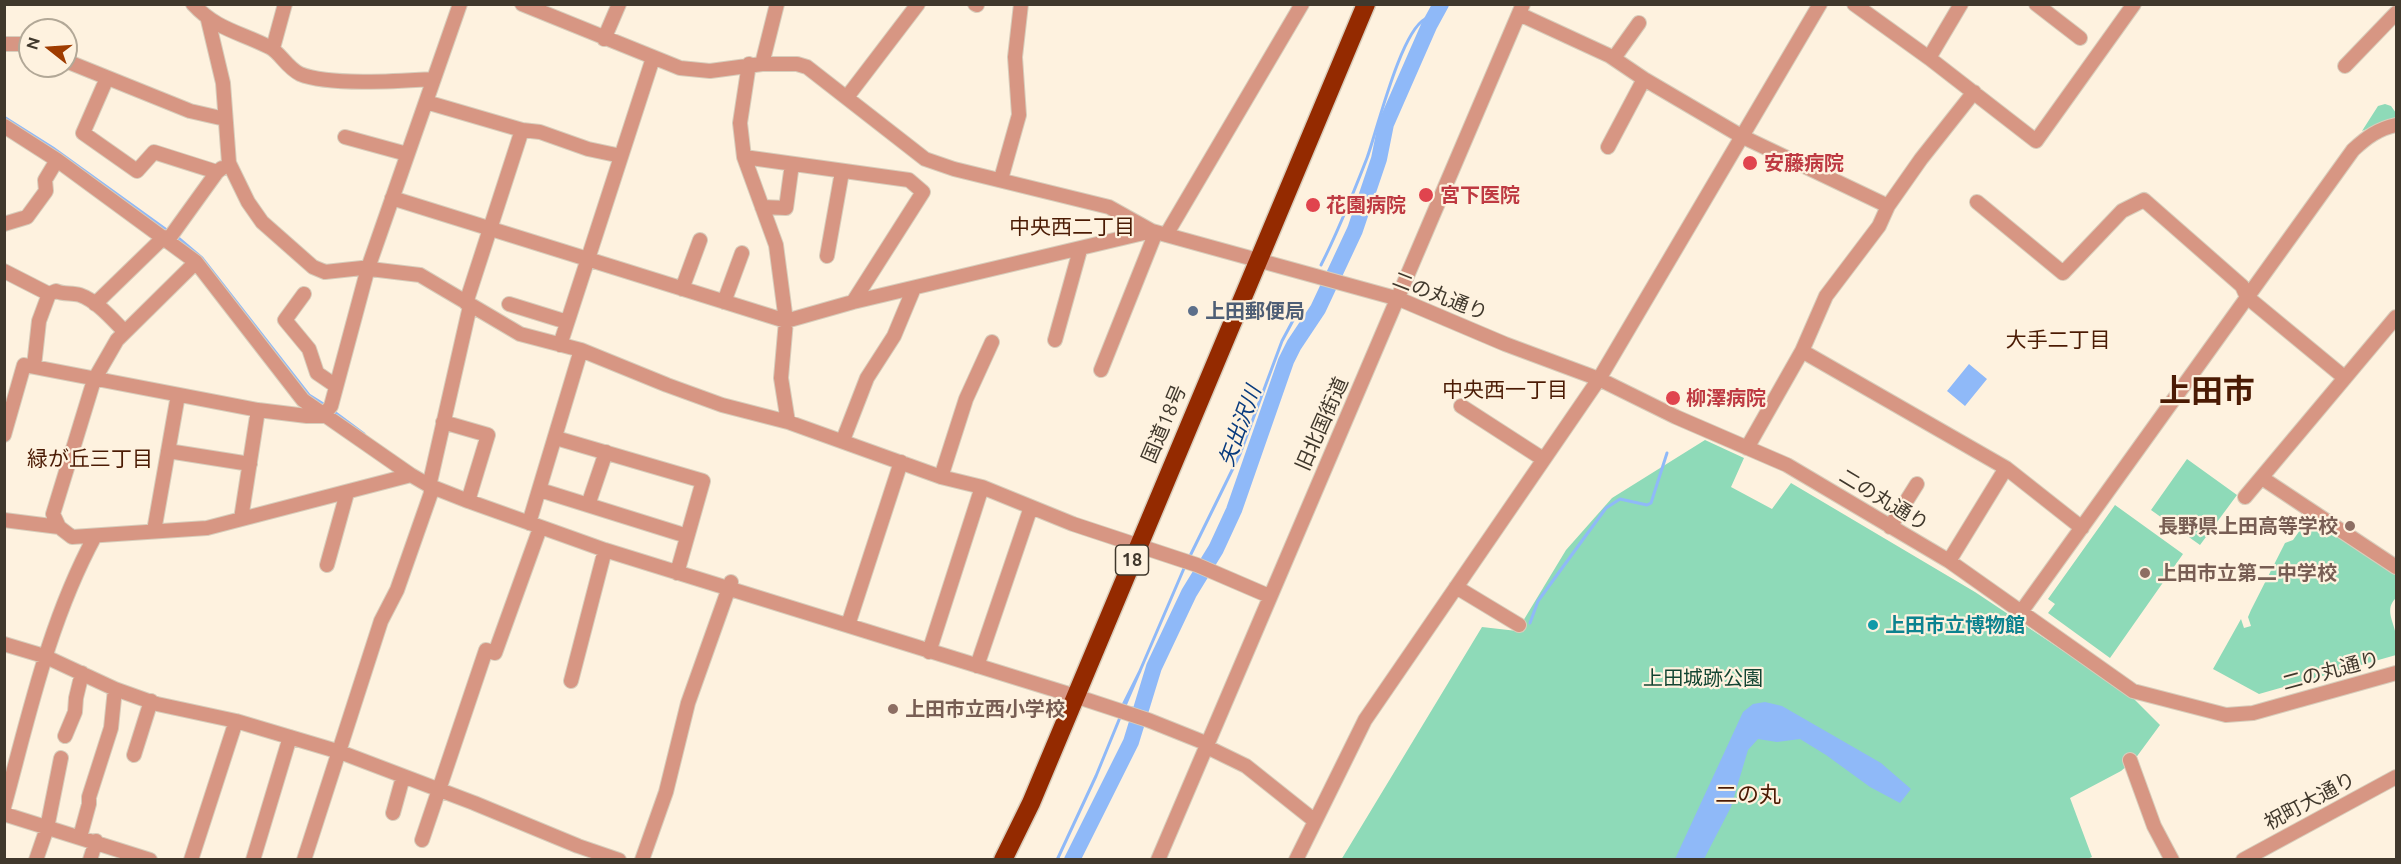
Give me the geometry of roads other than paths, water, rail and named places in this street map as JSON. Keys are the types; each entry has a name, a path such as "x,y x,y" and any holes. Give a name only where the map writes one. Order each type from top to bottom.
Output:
{"highway":[{"name":"国道18号","path":"1003,860 1031,803 1366,4"}],"street":[{"path":"194,4 208,20 273,48 283,63 298,73 317,79 408,81 434,79"},
{"path":"273,48 285,4"},
{"path":"323,416 331,406 368,268 460,4"},
{"path":"522,4 680,68 710,71 755,64 797,64 807,67 925,159 954,169 1109,207 1158,233 1258,259"},
{"path":"604,39 618,4"},
{"path":"777,4 755,64 741,123 744,157 776,245 786,321 781,378 788,422"},
{"path":"847,98 918,4"},
{"path":"1001,179 1019,115 1015,57 1021,4"},
{"path":"1101,369 1158,233 1302,4"},
{"path":"1296,860 1365,720 1599,379 1820,4"},
{"path":"1854,4 1929,58 2036,141 2134,4"},
{"path":"1929,58 1961,4"},
{"path":"2036,4 2080,38"},
{"path":"1521,9 1614,58 1644,79 1741,136 1888,206"},
{"name":"旧北国街道","path":"1158,860 1521,9"},
{"path":"2344,66 2397,13"},
{"path":"208,20 223,83 229,163 248,202 262,222 313,267 324,272 368,268 420,275 520,334 581,350 722,405 788,422 941,477 982,487 1073,524 1197,565 1269,596"},
{"path":"1614,58 1639,23"},
{"path":"560,345 653,58"},
{"path":"78,66 190,111 225,120"},
{"path":"107,78 83,133 137,171 153,152 217,172"},
{"path":"1608,147 1644,79"},
{"path":"1747,448 1802,351 1826,296 1879,226 1888,206 1921,159 1974,92"},
{"path":"426,102 522,130 540,132 588,150 621,156"},
{"path":"2021,612 2353,150 2368,135 2397,125"},
{"path":"4,126 170,236 203,265 303,400 323,416 430,486 604,550 677,573 730,585 782,601 929,652 1148,720 1208,746 1246,766 1315,821"},
{"path":"304,860 381,621 397,590 431,494 430,486 468,304 522,130"},
{"path":"345,137 408,154"},
{"path":"744,157 909,180 923,192 854,302"},
{"path":"909,180 925,159"},
{"path":"4,224 27,217 46,191 45,180 57,160"},
{"path":"95,304 170,236 217,172 229,163"},
{"path":"762,207 786,208 792,164"},
{"path":"827,256 842,172"},
{"path":"392,198 786,321 854,302 1158,233"},
{"path":"1977,202 2063,273 2122,212 2144,200 2242,286 2247,297 2345,378"},
{"path":"682,289 700,240"},
{"path":"1055,340 1080,250"},
{"path":"724,302 742,253"},
{"name":"二の丸通り","path":"1258,259 1399,299 1505,344 1599,379 1667,413 1787,465 1949,561 2133,691 2226,715 2253,713 2397,673"},
{"path":"203,265 117,340 94,380 53,514 59,527 72,537 207,528 411,475"},
{"path":"4,271 49,294"},
{"path":"843,440 867,378 894,336 914,288"},
{"path":"34,366 39,321 49,294 56,291 62,294 78,294 95,304 125,332"},
{"path":"304,294 285,320 309,349 317,373 336,386"},
{"path":"509,304 567,322"},
{"path":"2245,497 2397,317"},
{"path":"941,477 966,399 992,342"},
{"path":"422,840 486,650 495,653 534,526 540,490 581,350"},
{"path":"1802,351 2006,468 2082,528"},
{"path":"4,435 8,411 24,365 258,410 323,416"},
{"path":"154,531 178,395"},
{"path":"1461,406 1543,459"},
{"path":"241,519 258,410"},
{"path":"443,422 488,435 468,501"},
{"path":"556,438 703,481 677,573"},
{"path":"168,451 250,464"},
{"path":"588,505 606,452"},
{"path":"848,625 901,462"},
{"path":"1949,561 2006,468"},
{"path":"2262,478 2397,567"},
{"path":"1890,527 1917,484"},
{"path":"929,652 982,487"},
{"path":"540,490 687,536"},
{"path":"327,565 347,492"},
{"path":"977,666 1031,507"},
{"path":"4,520 59,527"},
{"path":"4,807 44,656 77,569 95,536"},
{"path":"571,681 604,550"},
{"path":"642,860 666,792 688,703 730,585"},
{"path":"1456,587 1519,625"},
{"path":"4,644 44,656 115,689 151,701 236,721 340,752 619,860"},
{"path":"65,736 75,712 82,673"},
{"path":"80,837 89,797 111,728 115,689"},
{"path":"134,755 151,701"},
{"path":"191,860 236,721"},
{"path":"253,860 290,737"},
{"path":"36,860 47,828 61,758"},
{"path":"2130,760 2154,826 2172,860"},
{"path":"393,813 403,777"},
{"name":"祝町大通り","path":"2243,860 2397,777"},
{"path":"4,814 96,841 150,860"},
{"path":"90,860 96,841"}],"water":[{"path":"1969,364 1987,379 1965,406 1947,391"},
{"path":"1765,702 1782,706 1881,763 1911,789 1900,803 1870,787 1800,739 1777,742 1758,739 1748,750 1731,807 1704,859 1675,859 1743,712 1753,704"}],"waterway":[{"name":"矢出沢川","path":"1072,860 1131,742 1154,667 1189,593 1216,549 1234,510 1286,361 1318,309 1355,230 1379,159 1386,124 1441,4"},
{"path":"1321,265 1367,158 1398,62 1416,28 1425,19 1434,17"},
{"path":"4,117 53,148 168,231"},
{"path":"176,236 202,258 309,395 325,405"},
{"path":"1189,558 1240,454 1282,341 1297,313"},
{"path":"333,411 364,434"},
{"path":"1530,623 1538,601 1606,508 1620,499 1647,505 1651,503 1667,453"},
{"path":"1124,708 1185,566"},
{"path":"1123,705 1140,671"},
{"path":"1132,708 1142,711"},
{"path":"1057,860 1121,715"}],"place":[{"name":"安藤病院","path":"1750,163"},
{"name":"宮下医院","path":"1426,195"},
{"name":"花園病院","path":"1313,205"},
{"name":"上田郵便局","path":"1193,311"},
{"name":"柳澤病院","path":"1673,398"},
{"name":"長野県上田高等学校","path":"2350,526"},
{"name":"上田市立第二中学校","path":"2145,573"},
{"name":"上田市立博物館","path":"1873,625"},
{"name":"上田市立西小学校","path":"893,709"}],"district":[{"name":"中央西二丁目","path":"1072,227"},
{"name":"大手二丁目","path":"2058,340"},
{"name":"中央西一丁目","path":"1505,390"},
{"name":"上田市","path":"2207,391"},
{"name":"緑が丘三丁目","path":"90,459"},
{"name":"二の丸","path":"1748,795"}],"park label":[{"name":"上田城跡公園","path":"1703,678"}]}
